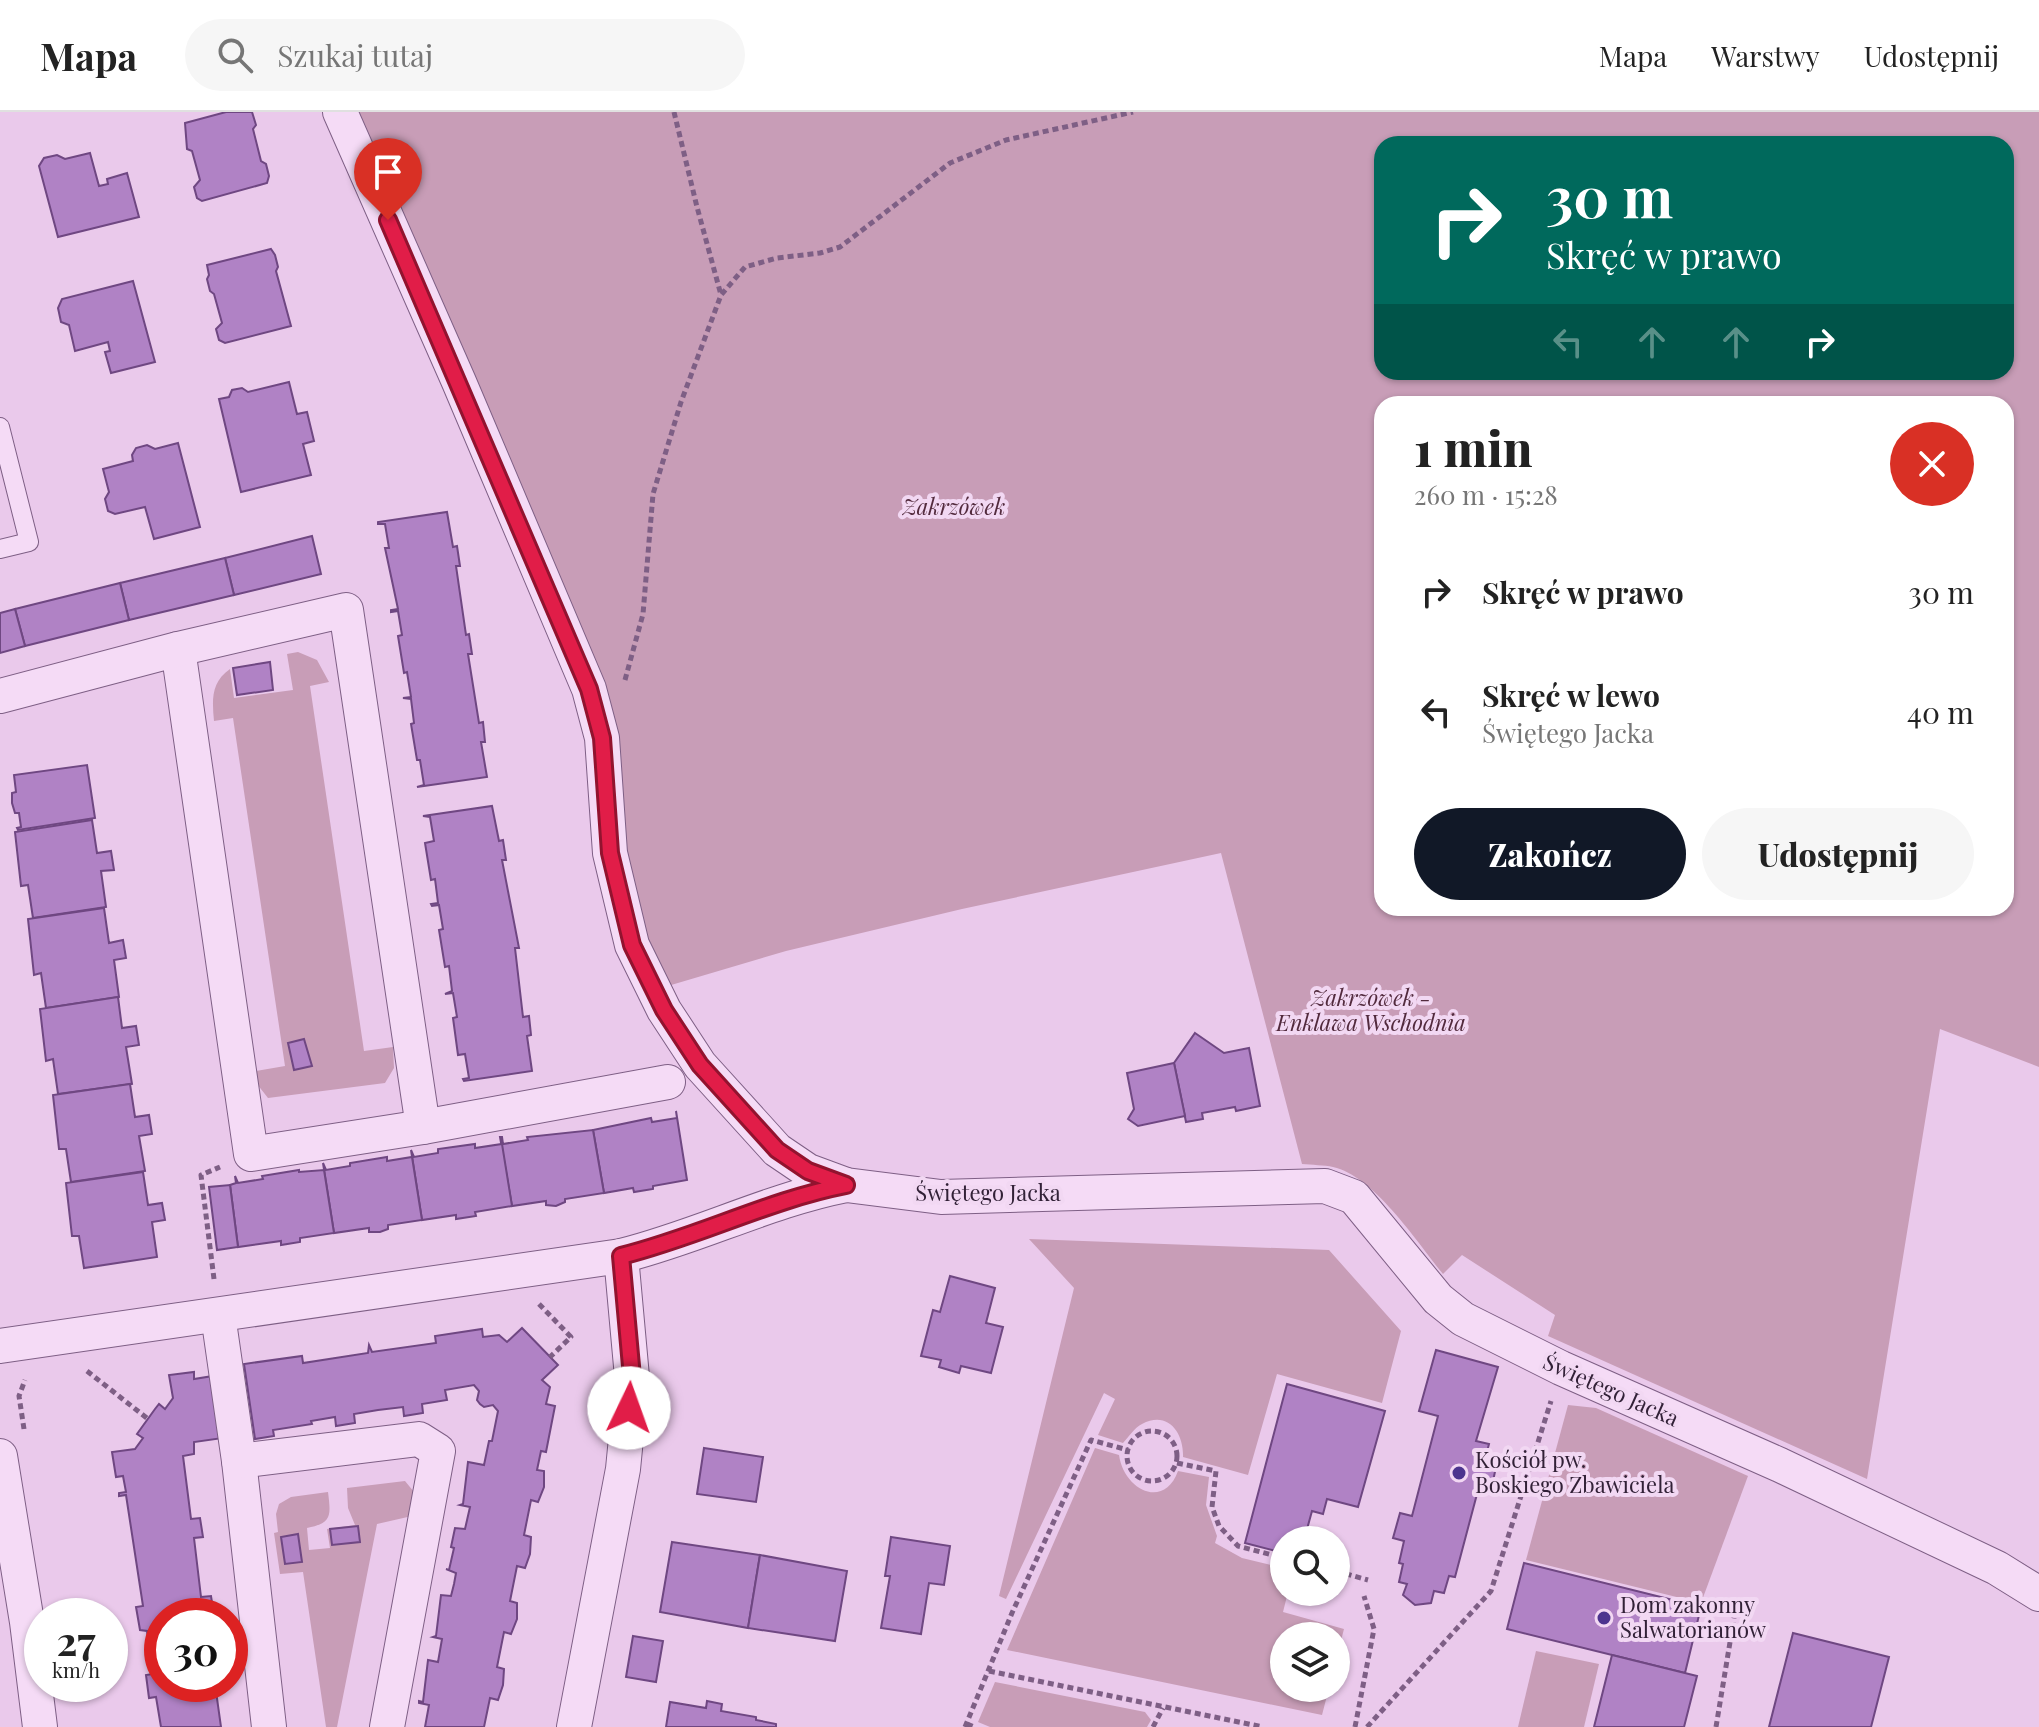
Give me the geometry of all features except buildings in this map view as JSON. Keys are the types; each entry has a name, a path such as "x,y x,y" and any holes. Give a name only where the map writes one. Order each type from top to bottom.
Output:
{"street":[{"name":"Świętego Jacka","path":"340,112 589,689 602,738 610,853 632,945 664,1010 700,1065 777,1150 808,1171 846,1185 941,1197 1325,1186 1354,1197 1438,1299 1463,1319 1561,1368 1821,1484 1997,1568 2039,1594"},
{"path":"0,696 178,649 346,610 423,1127"},
{"path":"178,649 251,1154 423,1127 668,1082"},
{"path":"0,1346 621,1256 666,1245 808,1193 846,1185"},
{"path":"574,1727 624,1453 632,1377 621,1256"},
{"path":"218,1315 239,1461 269,1727"},
{"path":"239,1461 419,1439 438,1451 387,1727"},
{"path":"0,1456 27,1622 40,1727"}],"lane":[{"path":"0,427 29,542 0,549"}],"path":[{"path":"674,112 721,295"},
{"path":"625,682 643,614 653,494 681,402 721,295 745,267 840,247 950,163 1006,140 1133,112"},
{"path":"218,1315 201,1175 251,1154"},
{"path":"86,1364 88,1374 148,1419"},
{"path":"1367,1727 1491,1591 1561,1368"},
{"path":"1151,1430 1159,1432 1172,1440 1178,1455 1177,1463 1167,1477 1150,1482 1129,1467 1128,1450 1136,1436 1151,1430"},
{"path":"974,1727 966,1725 1012,1613 1091,1440 1128,1450"},
{"path":"1177,1463 1216,1471 1212,1507 1219,1526 1238,1546 1270,1554"},
{"path":"1350,1575 1368,1580"},
{"path":"1355,1727 1374,1629 1364,1596"},
{"path":"1716,1727 1734,1618"},
{"path":"989,1670 1263,1727"},
{"path":"1153,1727 1163,1708"}],"green space":[{"name":"Zakrzówek","path":"340,112 2039,112 2039,1067 1940,1029 1867,1479 1548,1336 1555,1315 1462,1255 1443,1274 1408,1228 1364,1183 1333,1167 1302,1164 1221,853 786,951 661,988 641,937 604,713"},
{"path":"298,652 317,660 329,682 310,686 364,1051 393,1047 394,1068 385,1083 268,1098 257,1084 256,1071 285,1066 233,718 214,721 213,699 219,680 230,669 234,698 293,690 287,654"},
{"path":"1029,1239 1329,1250 1401,1331 1382,1403 1277,1374 1248,1475 1183,1457 1177,1432 1173,1426 1160,1420 1139,1425 1123,1443 1098,1435 1115,1399 1104,1393 1006,1599 999,1596 1074,1288"},
{"path":"1568,1405 1596,1408 1748,1476 1701,1603 1526,1560"},
{"path":"1095,1448 1119,1455 1128,1478 1145,1491 1164,1490 1178,1471 1209,1477 1206,1505 1217,1536 1215,1543 1242,1558 1270,1565 1270,1606 1284,1606 1283,1612 1319,1622 1270,1622 1270,1702 1325,1702 1322,1715 1007,1650"},
{"path":"405,1481 414,1492 412,1516 377,1524 337,1727 326,1727 303,1572 280,1574 274,1533 278,1532 276,1514 279,1504 291,1497 328,1492 328,1517 321,1524 307,1528 309,1550 330,1548 327,1529 355,1525 348,1508 347,1488"},
{"path":"1536,1651 1599,1664 1584,1727 1518,1727"},
{"path":"995,1682 1145,1712 1151,1720 1147,1727 990,1727 978,1722"}],"place":[{"name":"Kościół pw. Boskiego Zbawiciela","path":"1459,1473"},
{"name":"Dom zakonny Salwatorianów","path":"1604,1618"}],"route":[{"path":"388,220 589,689 602,738 610,853 632,945 664,1010 700,1065 777,1150 808,1171 846,1185 808,1193 666,1245 621,1256 632,1377 629,1408"}],"park label":[{"name":"Zakrzówek - Enklawa Wschodnia","path":"1371,1010"}]}
